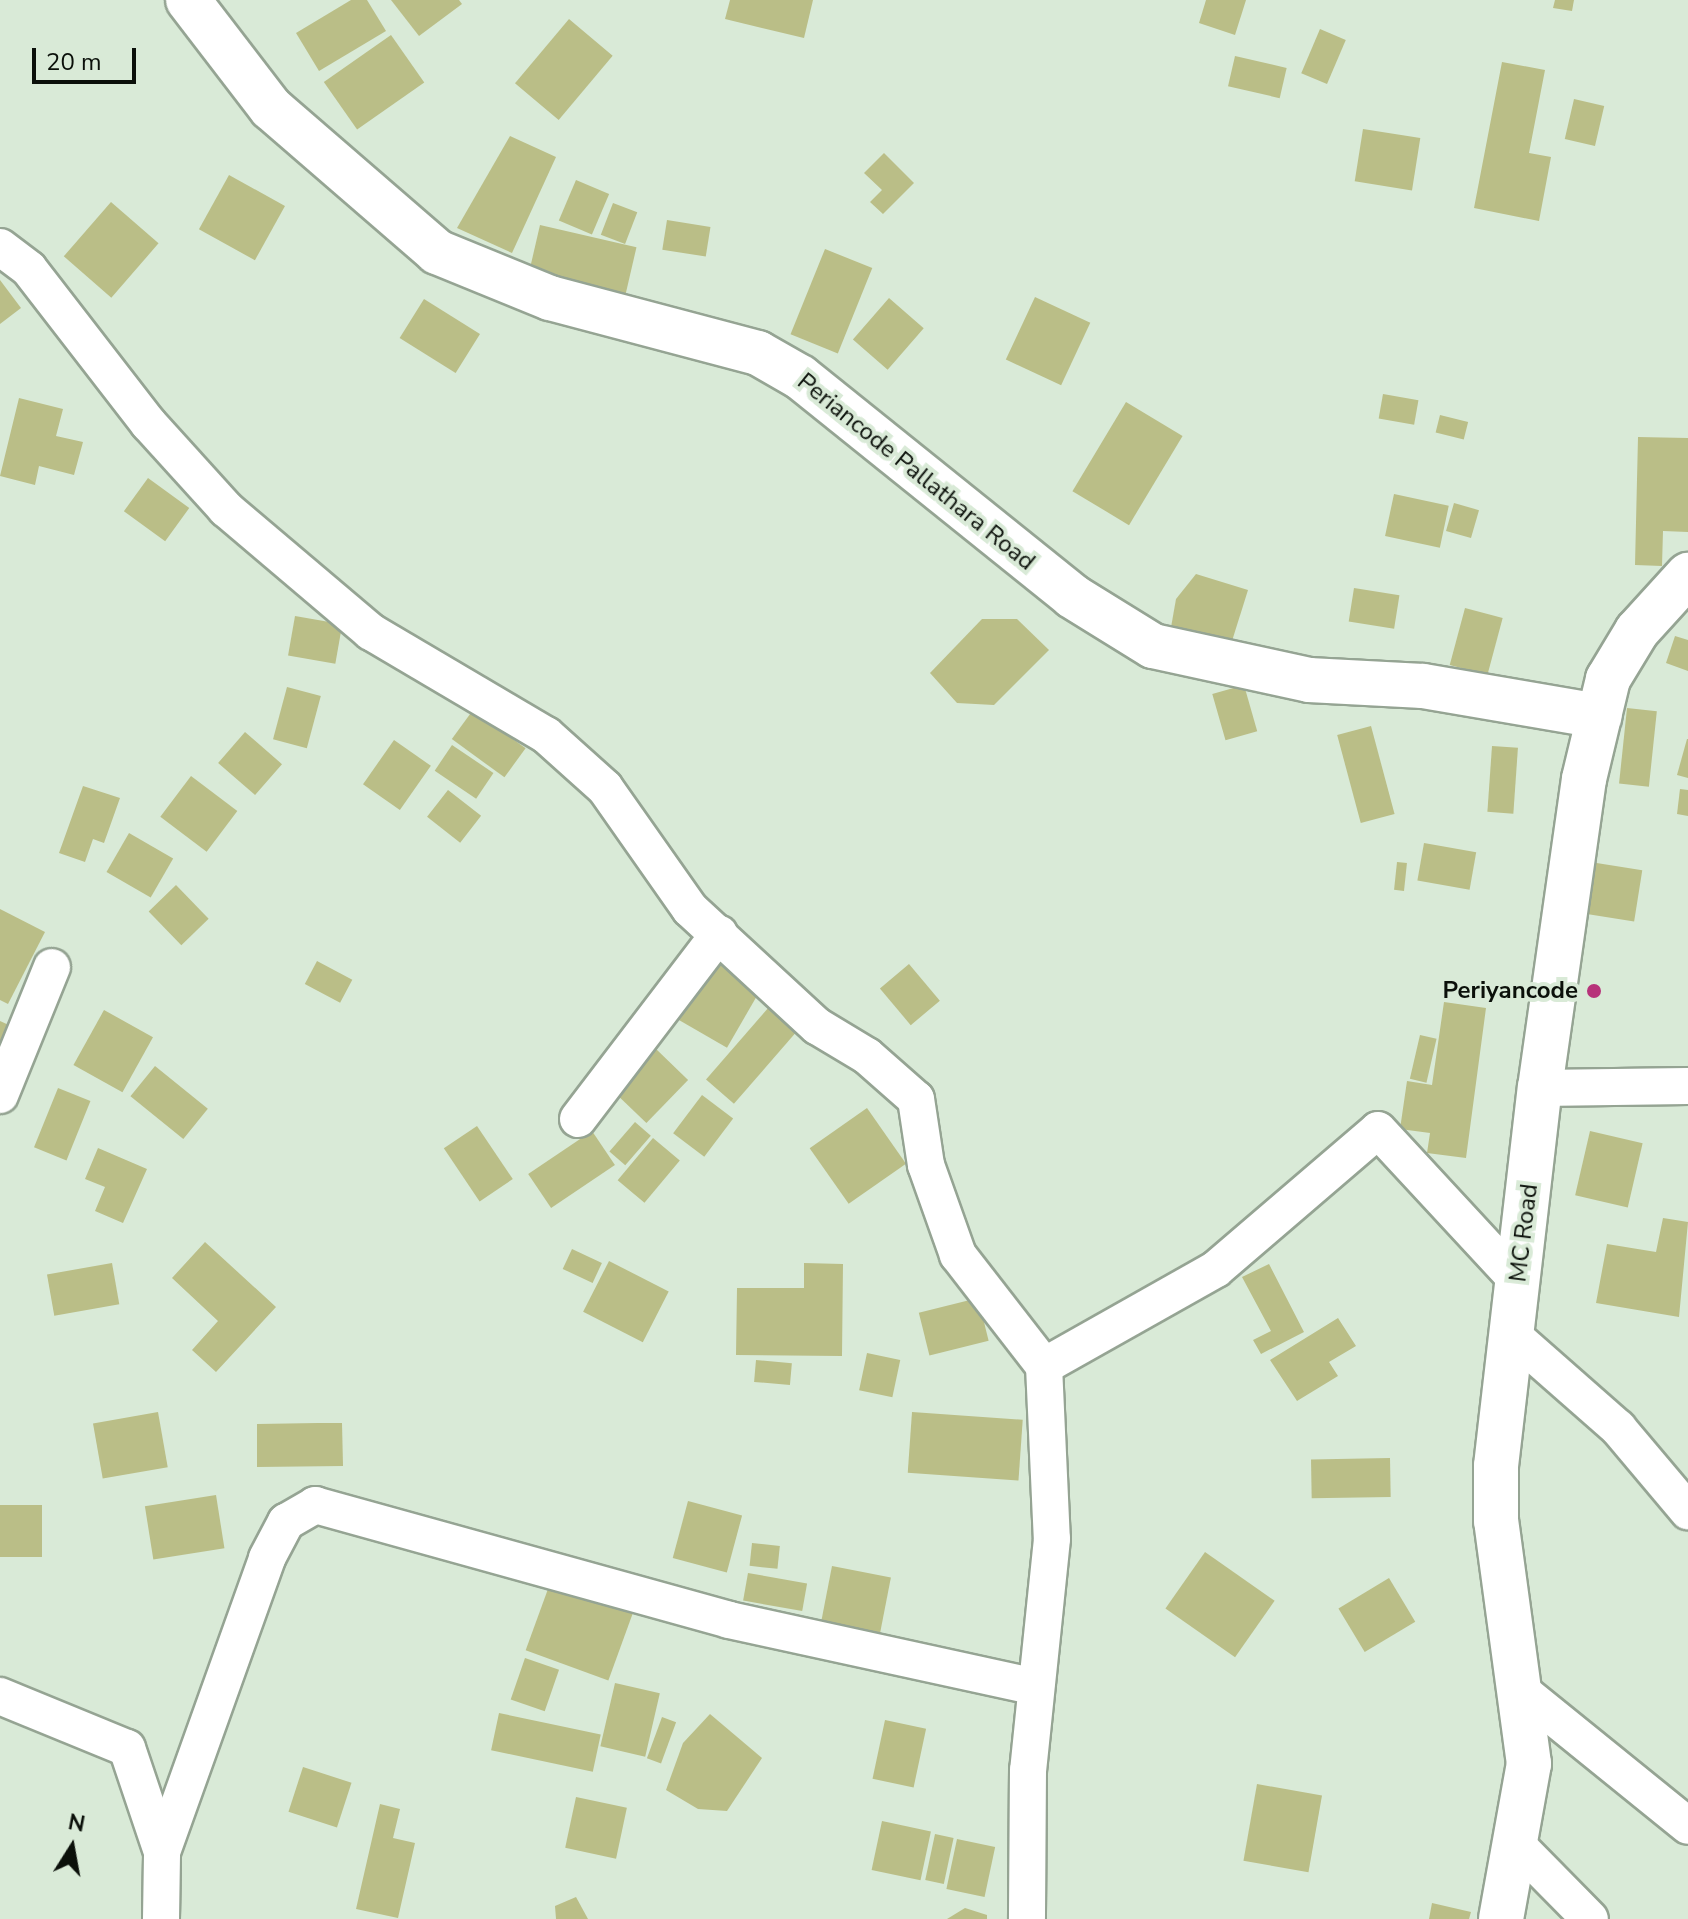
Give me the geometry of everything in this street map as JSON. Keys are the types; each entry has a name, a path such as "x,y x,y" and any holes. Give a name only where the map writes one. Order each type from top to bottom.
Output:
{"main road":[{"name":"Periancode Pallathara Road","path":"188,0 271,108 437,252 550,298 758,353 800,377 1072,596 1153,646 1309,680 1423,686 1599,716"},
{"name":"MC Road","path":"1501,1919 1529,1764 1524,1693 1496,1521 1499,1398 1519,1282 1540,1088 1599,716 1608,679 1637,631 1688,575"}],"street":[{"path":"0,247 29,269 149,424 226,509 371,632 546,735 605,788 649,857 719,934 817,1026 867,1056 916,1099 926,1165 958,1255 1044,1366 1052,1539 1036,1687 1027,1919"},
{"path":"578,1119 719,934"},
{"path":"0,1095 52,967"},
{"path":"1540,1088 1688,1086"},
{"path":"1044,1366 1216,1269 1378,1130 1519,1282"},
{"path":"1510,1333 1618,1428 1688,1511"},
{"path":"161,1919 162,1852 267,1558 286,1522 315,1505 729,1620 1036,1687"},
{"path":"1524,1693 1688,1826"},
{"path":"0,1696 127,1748 162,1852"},
{"path":"1514,1842 1590,1919"}],"building":[{"path":"351,0 367,0 386,31 319,71 296,33"},
{"path":"391,0 459,0 462,4 419,36"},
{"path":"730,0 813,0 804,38 725,19"},
{"path":"1206,0 1246,0 1235,35 1199,23"},
{"path":"1555,0 1574,0 1572,11 1553,8"},
{"path":"569,19 613,56 559,120 515,83"},
{"path":"1320,29 1346,40 1327,84 1301,73"},
{"path":"391,35 424,83 357,130 324,82"},
{"path":"1235,56 1287,68 1280,98 1228,86"},
{"path":"1502,62 1545,70 1529,153 1551,157 1539,221 1474,208"},
{"path":"1574,99 1604,106 1595,146 1565,139"},
{"path":"1363,129 1420,138 1412,190 1355,181"},
{"path":"510,136 556,157 512,253 457,228"},
{"path":"884,153 914,183 883,214 870,202 882,190 864,173"},
{"path":"229,175 285,206 255,260 199,229"},
{"path":"576,180 609,194 592,235 559,221"},
{"path":"111,202 159,243 111,298 64,256"},
{"path":"613,203 637,212 625,244 601,235"},
{"path":"667,220 710,227 706,257 662,250"},
{"path":"540,225 636,247 624,301 528,279"},
{"path":"825,249 872,268 838,353 791,334"},
{"path":"0,280 21,308 0,324"},
{"path":"1035,297 1090,323 1061,385 1006,360"},
{"path":"889,298 924,328 888,370 853,340"},
{"path":"424,299 480,334 456,373 400,338"},
{"path":"1383,394 1418,400 1414,425 1379,419"},
{"path":"19,398 63,409 56,436 83,442 74,475 39,466 35,485 0,476"},
{"path":"1126,402 1183,436 1129,525 1072,491"},
{"path":"1440,415 1468,422 1464,439 1436,432"},
{"path":"1638,437 1688,438 1688,532 1663,531 1662,566 1635,565"},
{"path":"148,478 189,508 165,541 124,511"},
{"path":"1394,494 1449,506 1440,548 1385,536"},
{"path":"1454,503 1479,510 1471,538 1446,531"},
{"path":"1196,574 1248,590 1232,641 1170,633 1176,599"},
{"path":"1354,588 1399,595 1394,629 1349,622"},
{"path":"1465,608 1503,618 1487,675 1450,665"},
{"path":"295,616 342,624 335,664 288,655"},
{"path":"982,619 1017,619 1049,650 994,705 957,703 930,673"},
{"path":"1675,636 1688,640 1688,671 1666,663"},
{"path":"1244,685 1257,731 1226,740 1212,694"},
{"path":"287,687 321,696 307,748 273,739"},
{"path":"1627,708 1657,711 1649,787 1619,784"},
{"path":"473,710 526,748 504,777 452,739"},
{"path":"1371,726 1395,814 1361,823 1337,735"},
{"path":"245,732 282,764 255,795 218,763"},
{"path":"1688,739 1688,778 1677,775"},
{"path":"394,740 431,766 400,810 363,784"},
{"path":"452,745 493,773 476,799 435,771"},
{"path":"1492,746 1518,748 1513,814 1487,812"},
{"path":"191,776 237,811 207,852 160,817"},
{"path":"83,786 120,798 104,843 93,839 85,862 59,853"},
{"path":"1680,789 1688,790 1688,816 1677,814"},
{"path":"448,790 481,816 460,843 427,817"},
{"path":"129,833 173,858 151,897 106,872"},
{"path":"1424,843 1476,852 1470,890 1417,880"},
{"path":"1584,861 1642,870 1634,922 1576,912"},
{"path":"1397,862 1407,863 1404,891 1394,890"},
{"path":"176,885 209,919 181,945 149,911"},
{"path":"0,909 45,932 8,1004 0,1000"},
{"path":"713,960 761,988 727,1048 679,1020"},
{"path":"317,961 352,980 340,1003 305,984"},
{"path":"909,964 940,1001 911,1025 880,988"},
{"path":"1444,1002 1486,1008 1466,1158 1427,1153 1430,1133 1400,1129 1407,1081 1432,1085"},
{"path":"769,1007 797,1031 734,1104 706,1079"},
{"path":"104,1010 153,1037 122,1092 73,1065"},
{"path":"0,1021 11,1026 0,1048"},
{"path":"1420,1035 1437,1039 1426,1083 1410,1079"},
{"path":"655,1048 688,1080 646,1123 613,1091"},
{"path":"155,1066 208,1109 183,1139 130,1096"},
{"path":"58,1088 90,1101 66,1160 34,1147"},
{"path":"702,1095 733,1118 704,1157 673,1133"},
{"path":"867,1108 906,1164 849,1204 810,1148"},
{"path":"635,1122 651,1136 625,1165 609,1151"},
{"path":"477,1126 513,1179 480,1201 444,1148"},
{"path":"592,1131 615,1165 551,1208 528,1174"},
{"path":"1590,1131 1643,1143 1628,1207 1575,1195"},
{"path":"653,1138 680,1160 644,1203 618,1180"},
{"path":"98,1148 147,1169 123,1223 95,1211 105,1187 85,1179"},
{"path":"1663,1218 1688,1222 1679,1317 1596,1303 1607,1244 1656,1252"},
{"path":"205,1242 276,1307 216,1372 192,1350 218,1321 172,1278"},
{"path":"572,1249 602,1263 593,1283 563,1269"},
{"path":"609,1261 669,1291 643,1342 583,1312"},
{"path":"112,1263 119,1304 54,1316 47,1274"},
{"path":"804,1263 843,1264 842,1356 736,1355 737,1288 804,1288"},
{"path":"1269,1264 1304,1332 1261,1354 1253,1340 1271,1331 1242,1277"},
{"path":"978,1298 989,1341 929,1355 919,1313"},
{"path":"1338,1318 1356,1346 1329,1362 1338,1376 1297,1401 1270,1360"},
{"path":"867,1353 900,1360 892,1397 859,1390"},
{"path":"756,1360 792,1363 790,1385 754,1382"},
{"path":"158,1412 168,1467 103,1479 93,1423"},
{"path":"912,1412 1023,1420 1018,1481 908,1473"},
{"path":"342,1423 343,1466 257,1467 257,1424"},
{"path":"1390,1458 1391,1497 1312,1498 1311,1459"},
{"path":"216,1495 224,1548 153,1560 145,1506"},
{"path":"688,1501 742,1515 727,1572 673,1558"},
{"path":"0,1505 42,1505 42,1557 0,1557"},
{"path":"752,1543 780,1546 777,1569 750,1566"},
{"path":"1205,1552 1275,1601 1235,1657 1165,1609"},
{"path":"832,1566 891,1577 879,1637 820,1626"},
{"path":"748,1573 807,1583 802,1611 743,1601"},
{"path":"552,1578 635,1608 608,1680 526,1650"},
{"path":"1389,1578 1415,1622 1365,1652 1338,1608"},
{"path":"525,1658 559,1670 545,1711 511,1700"},
{"path":"615,1683 660,1693 645,1757 600,1746"},
{"path":"499,1713 601,1735 593,1772 491,1750"},
{"path":"710,1714 762,1758 727,1811 698,1809 666,1790 683,1743"},
{"path":"662,1717 676,1722 661,1763 647,1758"},
{"path":"885,1720 926,1729 914,1787 873,1779"},
{"path":"303,1767 352,1783 337,1827 288,1812"},
{"path":"1257,1784 1322,1795 1308,1872 1243,1861"},
{"path":"576,1797 627,1808 616,1859 565,1848"},
{"path":"380,1804 400,1809 393,1838 415,1843 398,1918 356,1909"},
{"path":"882,1821 931,1831 921,1880 872,1870"},
{"path":"935,1834 954,1838 944,1884 925,1880"},
{"path":"957,1839 995,1847 985,1897 946,1889"},
{"path":"576,1897 588,1919 556,1919 555,1906"},
{"path":"1432,1903 1471,1912 1469,1919 1429,1919"},
{"path":"965,1908 987,1915 987,1919 947,1919"}],"place":[{"name":"Periyancode","path":"1594,991"}]}
